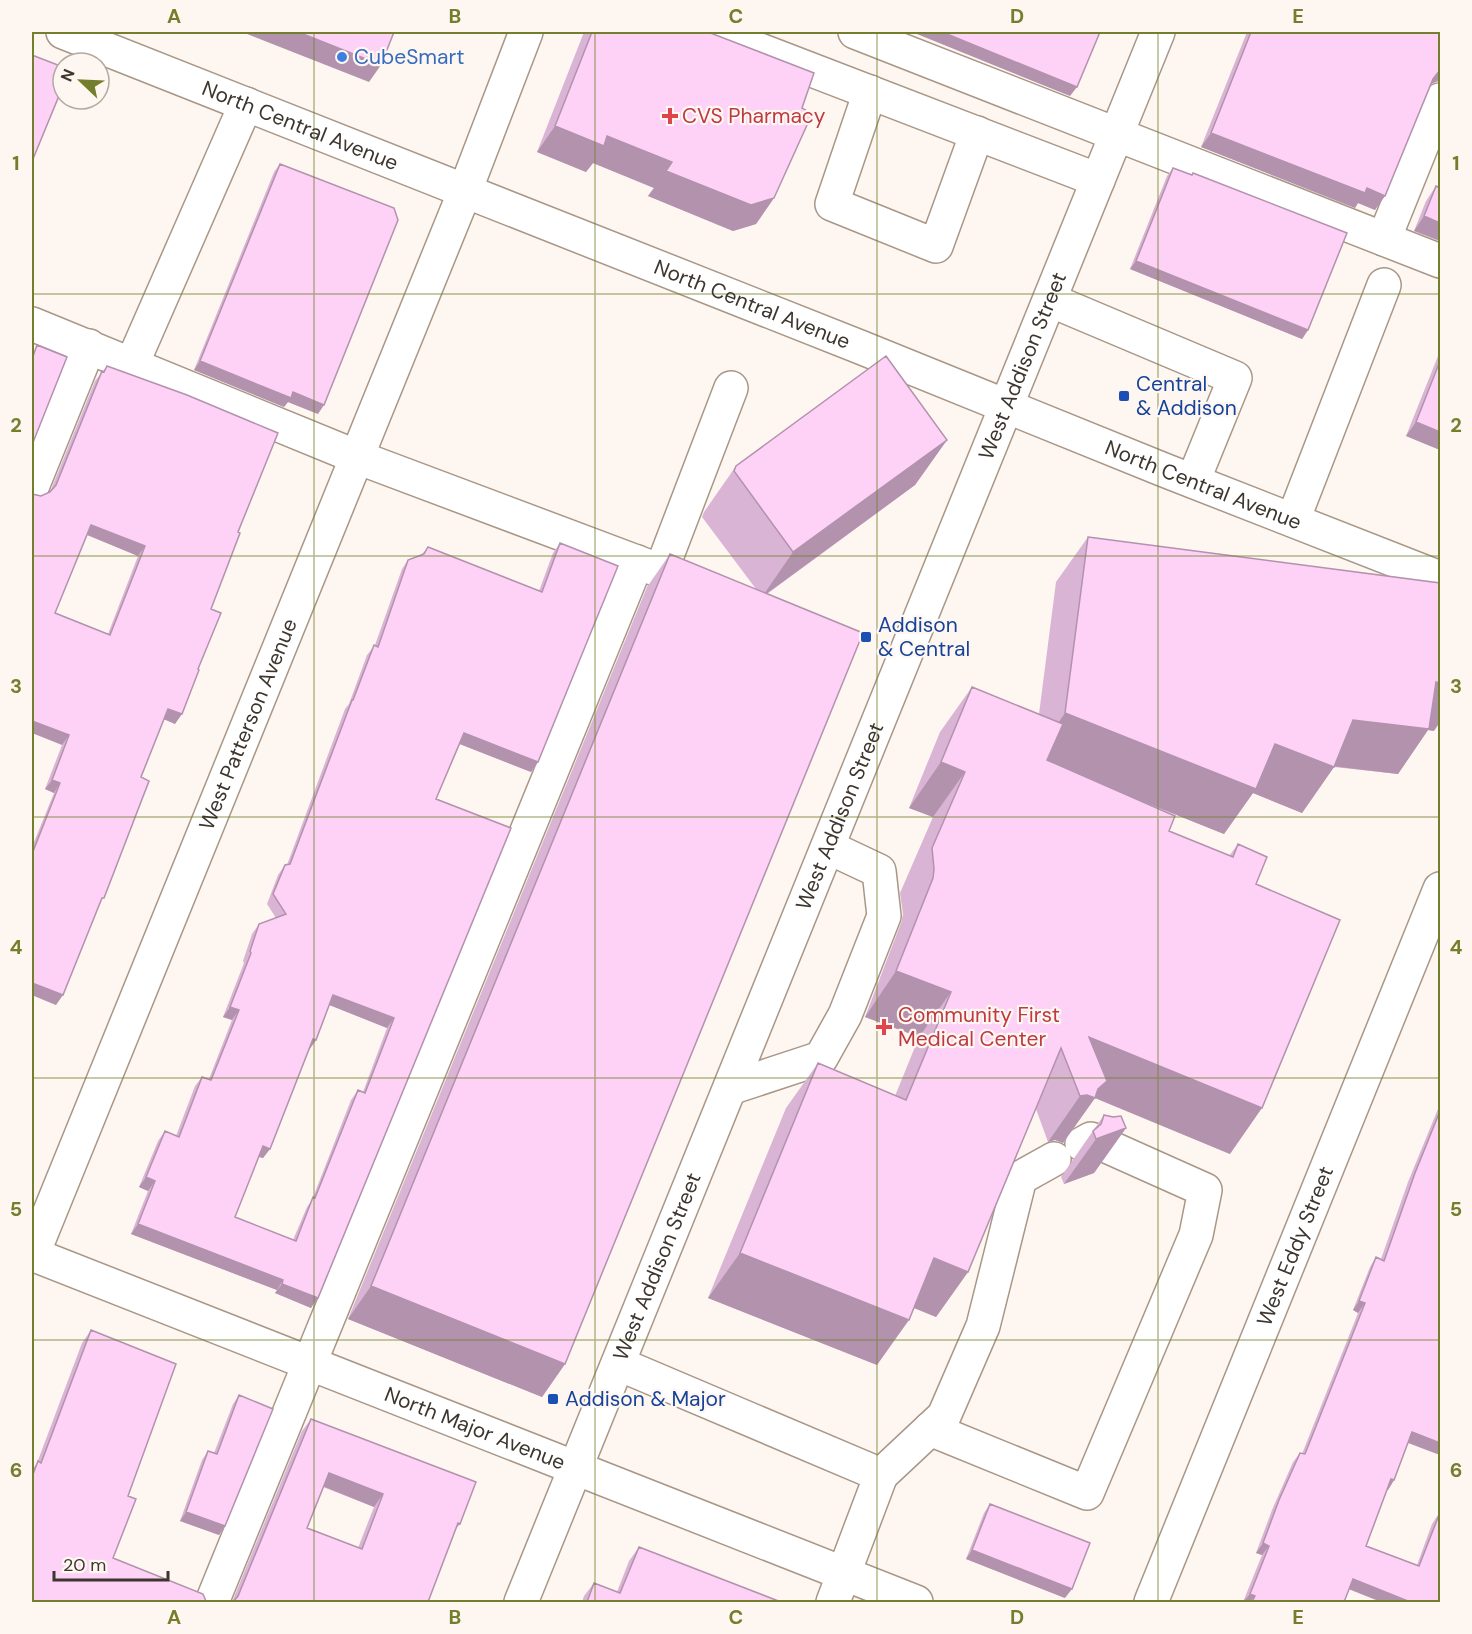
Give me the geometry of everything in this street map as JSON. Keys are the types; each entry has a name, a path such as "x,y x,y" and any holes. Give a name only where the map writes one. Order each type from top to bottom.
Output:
{"street":[{"name":"North Central Avenue","path":"63,32 1440,578"},
{"name":"West Patterson Avenue","path":"32,1255 465,191 526,32"},
{"path":"713,32 1098,180"},
{"path":"855,32 1440,261"},
{"name":"West Addison Street","path":"521,1602 1158,32"},
{"path":"870,92 832,204 936,246 976,133"},
{"path":"1384,239 1440,100"},
{"path":"132,364 246,104"},
{"path":"1293,520 1384,285"},
{"path":"1050,300 1235,378 1192,481"},
{"path":"32,324 357,457 663,572"},
{"path":"32,487 89,346"},
{"path":"212,1602 310,1364 663,572 731,388"},
{"path":"730,1088 821,1058 845,1015 884,916 879,872 828,847"},
{"name":"West Eddy Street","path":"1151,1602 1440,889"},
{"path":"839,1588 880,1475 944,1416 983,1326 1020,1178 1091,1139 1205,1190 1196,1235 1087,1493 930,1429"},
{"name":"North Major Avenue","path":"32,1255 576,1468 839,1588 916,1602"},
{"path":"619,1364 880,1475"}],"building":[{"path":"298,32 394,32 381,65"},
{"name":"CVS Pharmacy","path":"592,32 708,32 814,73 802,108 812,114 774,198 751,205 666,171 672,162 607,136 604,146 555,126"},
{"path":"942,32 1100,32 1077,87"},
{"path":"1251,32 1440,32 1440,70 1433,79 1385,196 1367,188 1365,193 1211,133"},
{"path":"32,55 51,62 53,111 32,158"},
{"path":"280,164 394,208 398,220 324,405 293,392 291,398 200,361"},
{"path":"1173,168 1192,175 1193,173 1347,233 1308,330 1136,261"},
{"path":"1436,186 1440,188 1440,223 1424,216"},
{"path":"37,345 67,357 32,445 32,359"},
{"path":"886,356 947,440 793,552 734,471 736,466"},
{"path":"1440,361 1440,432 1416,422"},
{"path":"107,366 187,395 278,433 238,532 240,533 211,609 221,613 182,714 168,709 141,777 149,781 104,898 102,898 63,995 32,983 32,854 60,783 52,780 69,735 32,721 32,494 41,496 50,492 56,485 102,371 104,372","holes":["91,525 145,546 110,635 55,613"]},
{"path":"1088,537 1440,583 1440,683 1436,682 1429,729 1353,720 1334,767 1275,744 1256,789 1065,713"},
{"path":"560,543 618,566 538,762 464,733 436,799 511,828 318,1298 282,1284 283,1280 138,1224 155,1181 146,1177 165,1131 179,1137 202,1077 211,1080 239,1010 230,1007 251,953 259,924 286,914 273,894 285,865 290,864 374,645 378,647 408,560 424,554 428,547 542,592","holes":["333,995 394,1018 365,1093 358,1090 296,1241 235,1217 263,1146 270,1149 313,1039 316,1040"]},
{"path":"670,554 863,633 565,1364 371,1286"},
{"path":"972,687 1063,724 1047,760 1175,816 1169,831 1233,857 1238,844 1267,857 1256,884 1340,920 1262,1108 1089,1037 1107,1081 1098,1089 1095,1098 1087,1095 1080,1096 1061,1048 968,1272 934,1258 909,1320 740,1253 818,1063 906,1100 951,992 896,971 933,878 932,848 965,772 941,762"},
{"path":"1440,1111 1440,1443 1412,1432 1394,1480 1391,1479 1366,1546 1419,1566 1440,1515 1440,1602 1407,1602 1353,1579 1344,1602 1252,1602 1255,1596 1250,1594 1269,1546 1263,1543 1279,1500 1300,1453 1305,1454 1365,1303 1359,1301 1376,1257 1384,1261"},
{"path":"1104,1115 1121,1116 1126,1128 1096,1139 1093,1131 1101,1124"},
{"path":"91,1330 176,1364 128,1496 136,1499 113,1558 203,1594 208,1602 32,1602 32,1477 38,1461 41,1463"},
{"path":"239,1395 273,1409 225,1526 186,1512 208,1451 217,1454"},
{"path":"311,1419 476,1482 428,1602 233,1602 238,1596","holes":["329,1473 383,1494 362,1549 307,1528"]},
{"path":"990,1504 1090,1543 1072,1589 972,1550"},
{"path":"639,1547 781,1602 587,1602 594,1583 620,1593"}],"place":[{"name":"CubeSmart","path":"342,57"},
{"name":"CVS Pharmacy","path":"670,116"},
{"name":"Central & Addison","path":"1124,396"},
{"name":"Addison & Central","path":"866,637"},
{"name":"Community First Medical Center","path":"884,1027"},
{"name":"Addison & Major","path":"553,1399"}]}
